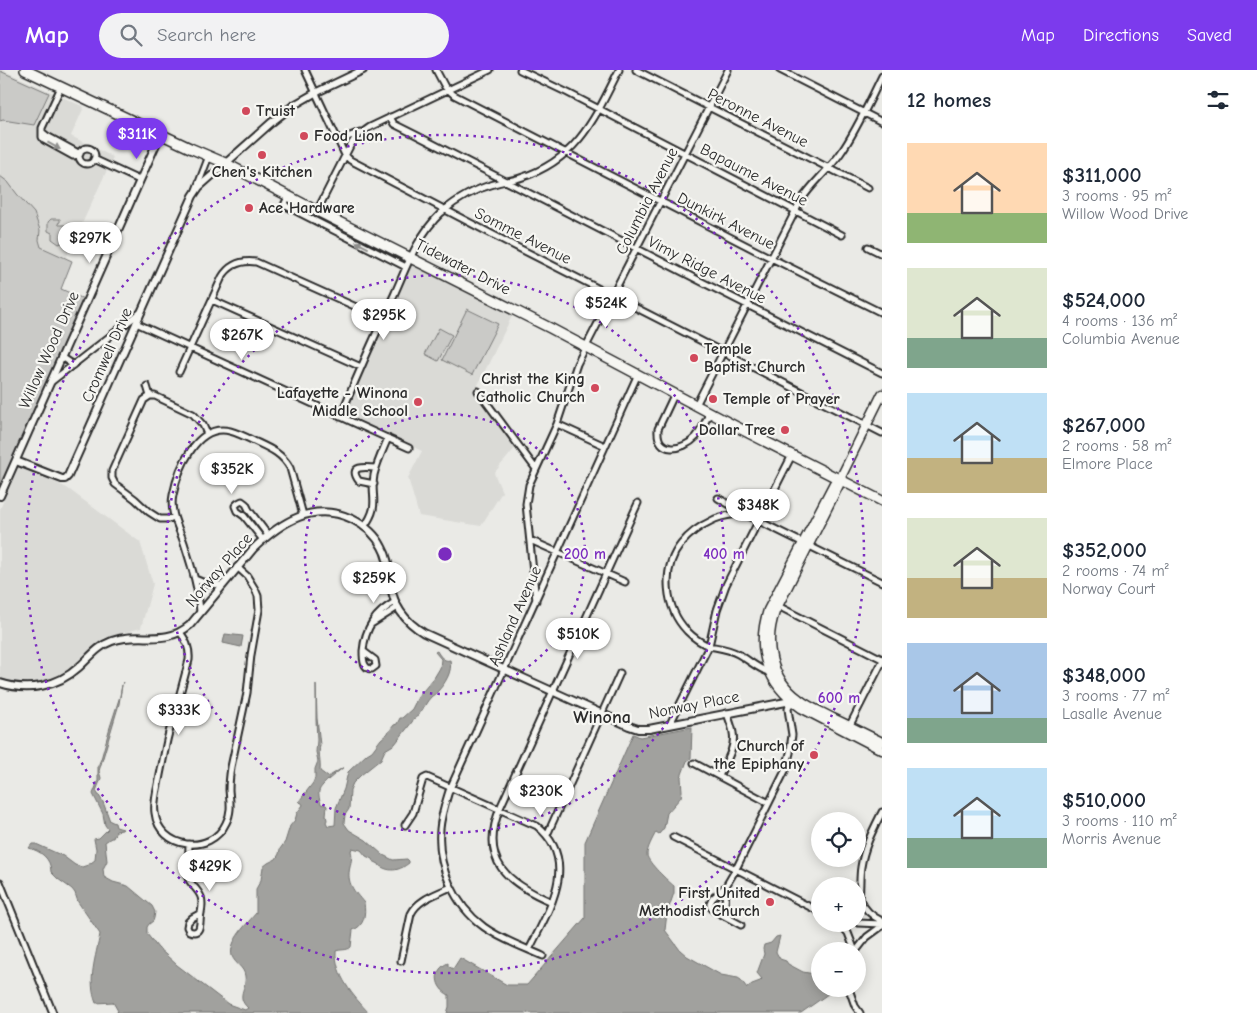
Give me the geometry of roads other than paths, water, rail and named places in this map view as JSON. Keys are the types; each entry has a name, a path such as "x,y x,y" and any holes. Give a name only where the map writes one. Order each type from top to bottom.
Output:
{"highway":[{"name":"Tidewater Drive","path":"25,70 225,163 587,347 882,501"}],"main road":[{"path":"882,394 840,479 834,482 806,544 765,621 763,636 764,656 778,687 791,701 801,708 882,742"},
{"path":"773,673 799,700 882,750"}],"street":[{"path":"305,70 345,155"},
{"name":"Cromwell Drive","path":"194,193 203,182 287,110 316,93 364,70"},
{"name":"Dunkirk Avenue","path":"436,70 442,83 454,95 882,313"},
{"path":"338,141 363,131 490,70"},
{"name":"Bapaume Avenue","path":"520,70 539,78 842,235"},
{"path":"340,417 410,257 426,229 445,210 467,195 484,187 516,180 536,172 567,153 587,129 619,70"},
{"name":"Peronne Avenue","path":"636,70 868,188"},
{"name":"Columbia Avenue","path":"536,601 526,498 529,485 557,424 573,373 728,70"},
{"path":"780,70 882,122"},
{"path":"696,405 796,210 809,188 836,159 850,138 882,76"},
{"path":"61,87 42,128 42,132 79,155 85,163 90,163 94,159"},
{"name":"Vimy Ridge Avenue","path":"390,118 394,124 882,373"},
{"path":"317,210 345,155 356,137 363,131"},
{"name":"Willow Wood Drive","path":"0,496 161,133"},
{"path":"79,155 83,150 90,149 94,154 94,159"},
{"name":"Somme Avenue","path":"345,155 350,160 445,210 882,433"},
{"name":"Cromwell Drive","path":"16,461 61,479 67,478 209,156"},
{"path":"94,159 140,180"},
{"path":"289,196 284,205 406,267"},
{"path":"868,247 882,254"},
{"path":"179,372 222,277 232,265 243,262 256,262 383,319"},
{"path":"212,300 361,367"},
{"path":"50,383 141,312"},
{"path":"136,324 409,448"},
{"path":"61,357 73,365"},
{"name":"Ashland Avenue","path":"543,956 496,935 477,920 462,904 451,887 443,864 440,829 444,807 452,787 638,374"},
{"path":"147,386 150,396"},
{"path":"478,391 536,469"},
{"path":"674,393 658,428 658,437 664,446 678,448 686,445 697,436 710,412"},
{"path":"174,518 156,517 115,484 112,478 112,470 144,400 150,396 155,396 190,412 207,434"},
{"path":"557,424 605,446"},
{"path":"200,613 195,579 182,534 172,510 173,496 180,472 193,447 202,437 212,431 230,430 276,452 286,461 290,468 303,515"},
{"path":"364,527 374,509 376,468 388,438"},
{"path":"670,724 709,646 715,616 730,577 792,455"},
{"path":"374,484 359,481 356,474 358,469 362,467 376,468"},
{"path":"718,498 882,582"},
{"path":"238,502 245,502 265,538 236,508 238,502"},
{"path":"552,902 516,884 501,867 495,852 494,828 500,808 638,503"},
{"path":"242,513 248,508"},
{"name":"Norway Place","path":"180,632 190,625 253,549 265,538 290,521 303,515 321,512 338,514 356,522 372,534 383,548 388,563 391,588 397,604 411,624 424,633 638,729 799,700"},
{"path":"744,513 716,519 698,528 682,543 673,557 670,566 668,585 671,602 678,619 689,633 700,641 709,646 731,651 773,673"},
{"path":"530,540 624,582"},
{"path":"0,683 22,688 51,684 74,672 92,653 112,641 130,637 167,637 180,632 189,648 189,660 166,746 154,807 156,819 162,830 171,838 189,844 204,843 214,838 223,829 230,810 229,784 231,767 247,693 259,610 258,596 255,589 247,576 237,568"},
{"path":"195,579 207,584 223,585"},
{"path":"363,652 365,638 371,625 397,604"},
{"path":"775,604 882,660 848,729"},
{"path":"547,835 620,673"},
{"path":"741,925 712,909 710,906 711,901 726,886 736,869 785,771 792,735 788,709 791,701"},
{"path":"719,776 733,744 733,733 727,713"},
{"path":"694,763 770,803"},
{"path":"405,824 412,813 424,778 427,777 500,808 537,826 547,835 556,855 559,869 557,888 529,950"},
{"path":"860,877 863,857 882,812"},
{"path":"673,837 811,907"},
{"path":"189,844 188,878 200,894 202,903 201,913"},
{"path":"0,882 53,1013"},
{"path":"717,912 722,911 725,906 726,886"},
{"path":"401,961 414,909 423,900 451,887"},
{"path":"866,909 882,924"},
{"path":"866,923 882,924"},
{"path":"863,942 882,924"},
{"path":"852,997 860,1013"}],"place":[{"name":"Truist","path":"246,111"},
{"name":"Food Lion","path":"304,136"},
{"name":"Chen's Kitchen","path":"262,155"},
{"name":"Ace Hardware","path":"249,208"},
{"name":"Temple Baptist Church","path":"694,358"},
{"name":"Christ the King Catholic Church","path":"595,388"},
{"name":"Temple of Prayer","path":"713,399"},
{"name":"Lafayette - Winona Middle School","path":"418,402"},
{"name":"Dollar Tree","path":"785,430"},
{"name":"Church of the Epiphany","path":"814,755"},
{"name":"First United Methodist Church","path":"770,902"}],"district":[{"name":"Winona","path":"602,717"}]}
